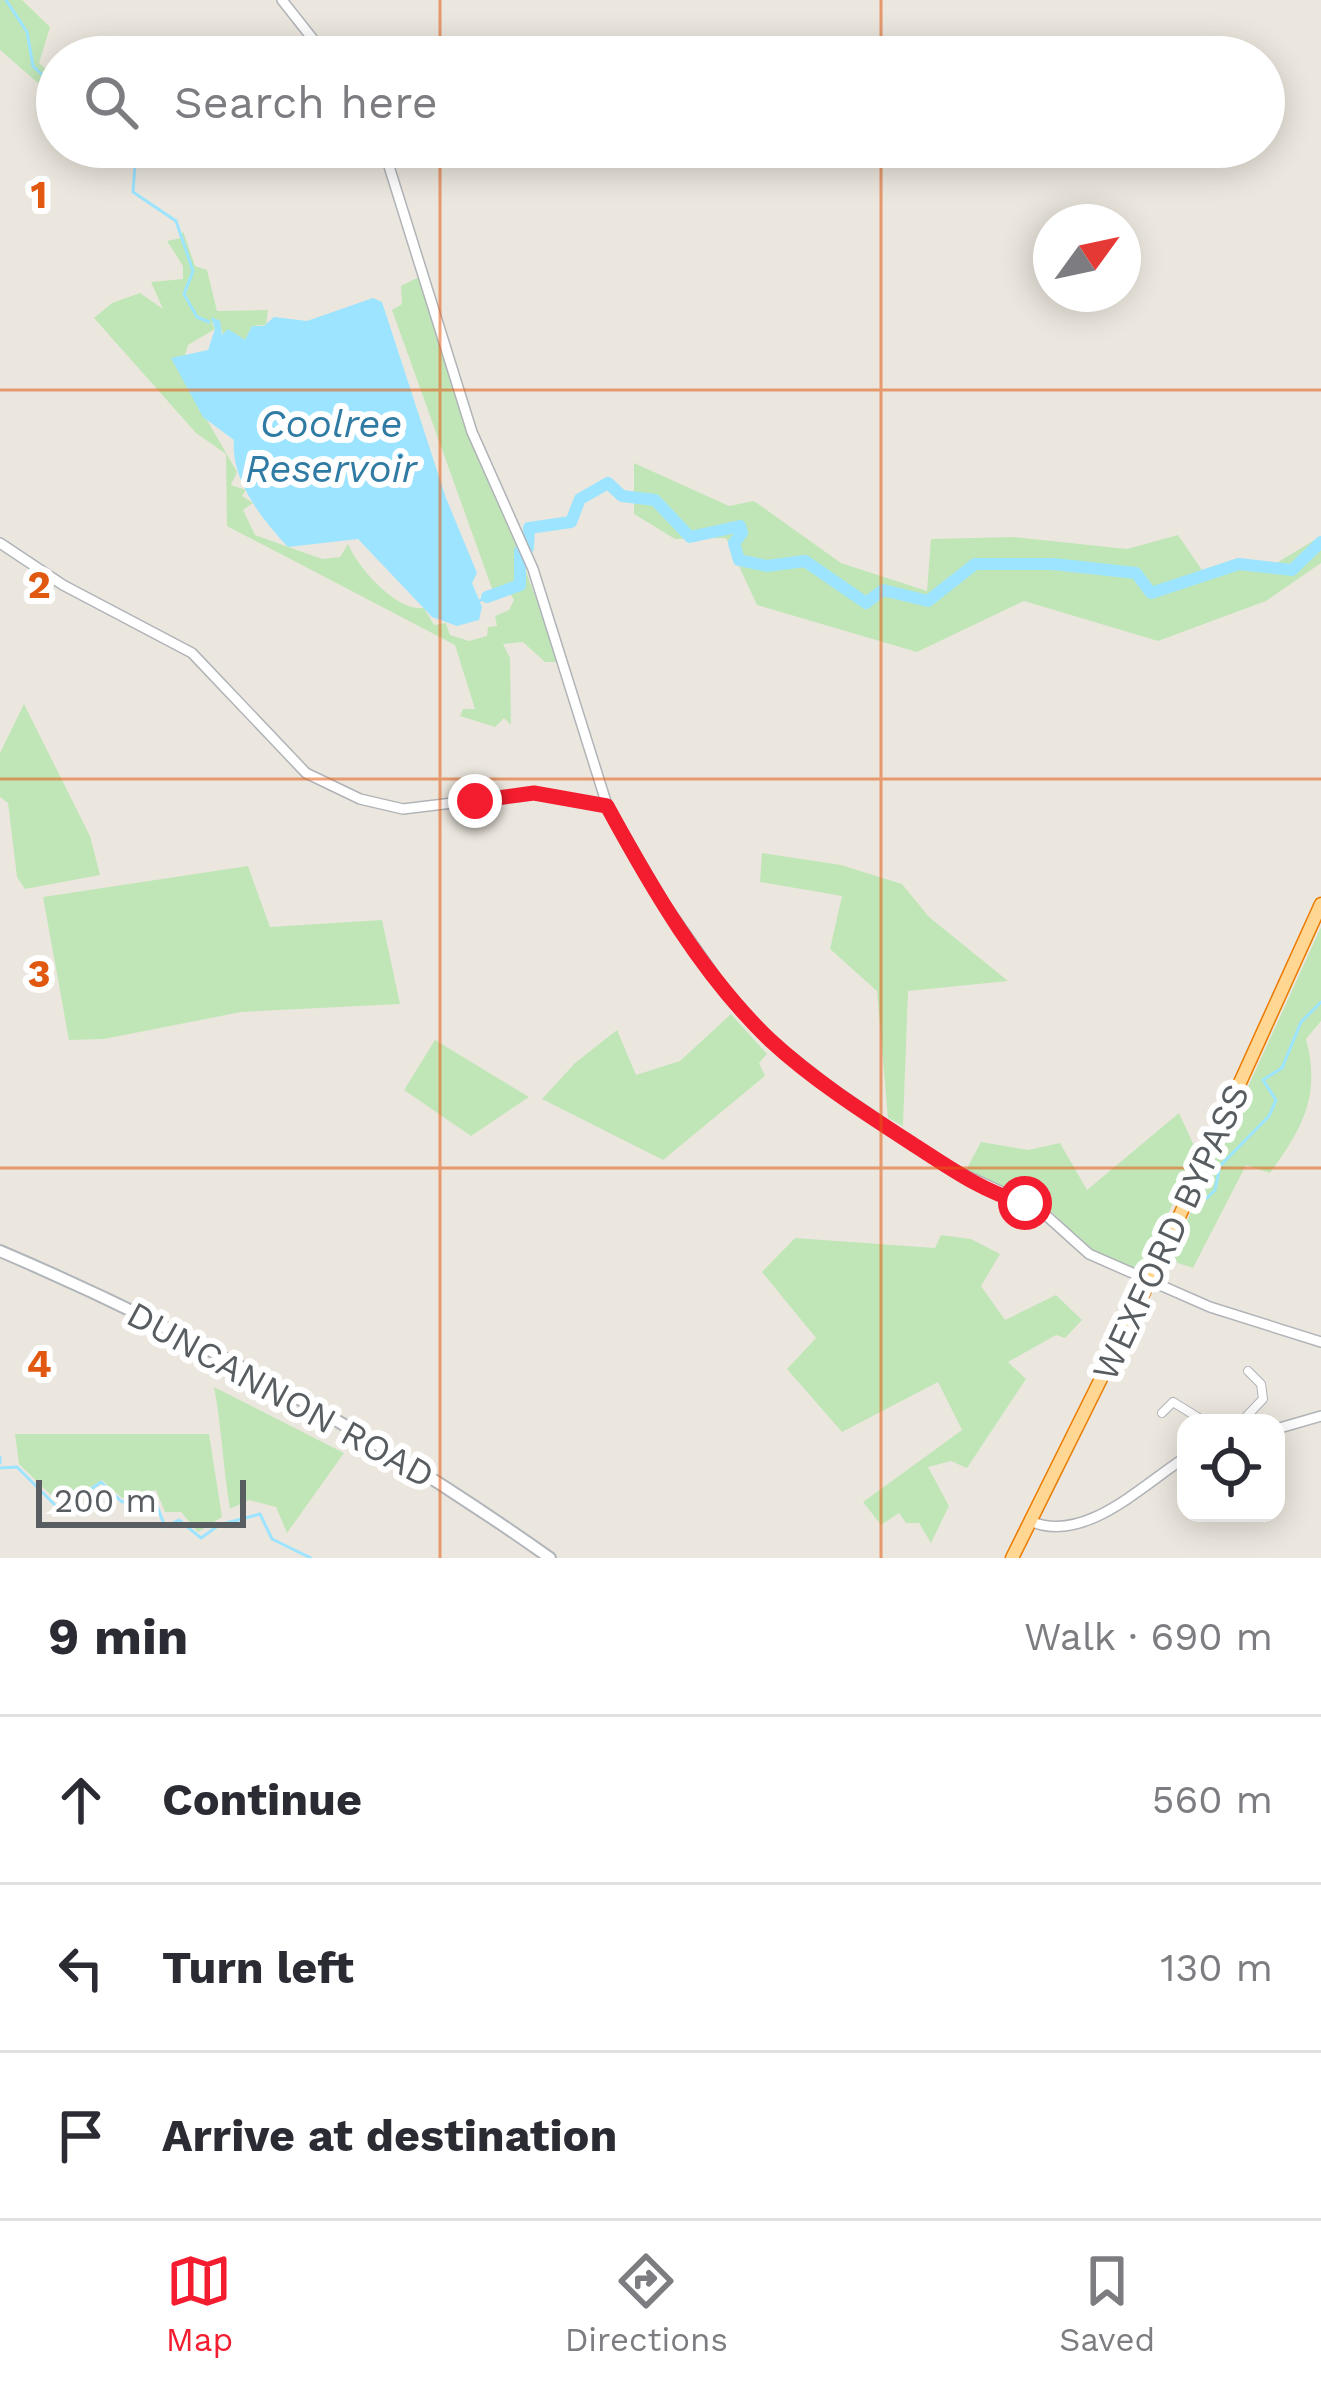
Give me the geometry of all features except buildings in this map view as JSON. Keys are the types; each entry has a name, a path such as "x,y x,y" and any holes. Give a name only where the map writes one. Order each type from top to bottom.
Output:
{"highway":[{"name":"WEXFORD BYPASS","path":"1012,1558 1155,1270 1321,904"}],"main road":[{"name":"DUNCANNON ROAD","path":"0,1251 297,1395 436,1477 550,1558"}],"street":[{"path":"282,0 310,36"},
{"path":"390,168 472,432 533,569 607,806 664,903 729,996 769,1039 827,1085 946,1166 1039,1209 1100,1260 1210,1307 1321,1342"},
{"path":"0,544 64,585 192,653 306,773 360,799 403,809 534,793 607,806"},
{"path":"1248,1371 1261,1384 1263,1399 1251,1414"},
{"path":"1162,1413 1173,1402 1192,1414"},
{"path":"1285,1426 1321,1416"},
{"path":"1030,1521 1061,1529 1083,1524 1177,1463"}],"green space":[{"path":"0,0 22,0 50,27 47,36 36,36 36,81 0,50"},
{"path":"183,231 195,266 207,270 217,311 268,310 266,325 252,326 245,341 223,335 218,319 212,323 215,329 188,345 185,355 172,359 237,472 231,485 246,490 242,496 253,503 243,510 255,535 322,559 340,557 348,544 369,576 391,596 424,608 434,625 446,623 450,635 469,641 487,636 488,627 497,626 495,616 509,610 514,600 510,593 494,594 392,310 402,304 401,286 419,277 559,662 545,662 523,642 503,644 510,658 511,725 504,718 495,727 460,716 463,709 475,709 455,645 227,526 226,454 196,433 94,318 112,303 140,293 163,309 151,282 183,279 183,266 167,241 181,238"},
{"path":"634,463 729,506 754,501 841,563 927,591 931,539 1014,537 1127,549 1178,535 1202,570 1238,558 1270,567 1321,536 1321,563 1266,601 1158,641 1024,601 917,652 757,605 726,538 675,539 634,514"},
{"path":"24,704 90,836 100,875 25,889 17,877 8,803 0,797 0,753"},
{"path":"762,853 841,865 902,884 929,917 1008,981 908,991 903,1126 888,1118 877,991 830,949 842,896 760,882"},
{"path":"248,866 270,927 382,920 400,1004 241,1012 104,1039 69,1040 43,897"},
{"path":"1321,927 1321,1021 1306,1039 1310,1094 1300,1126 1270,1173 1246,1165 1193,1268 1169,1260"},
{"path":"731,1014 767,1054 759,1063 765,1076 663,1160 542,1099 575,1063 617,1030 636,1075 680,1061"},
{"path":"435,1040 529,1097 471,1136 404,1090"},
{"path":"1179,1113 1196,1150 1142,1274 1088,1247 1050,1210 966,1170 981,1142 1028,1150 1060,1143 1087,1190"},
{"path":"941,1235 971,1239 1000,1254 981,1286 1005,1320 1056,1295 1082,1320 1065,1338 1056,1335 1008,1362 1026,1379 967,1468 951,1461 928,1467 949,1506 931,1543 919,1523 906,1523 899,1513 881,1525 863,1502 962,1430 938,1382 842,1432 787,1369 816,1338 762,1272 795,1238 935,1248"},
{"path":"214,1387 344,1453 287,1533 276,1507 249,1500 230,1509"},
{"path":"15,1434 209,1434 222,1517 198,1532 181,1512 165,1512 156,1490 122,1498 102,1480 70,1500 56,1500 19,1464"}],"water":[{"name":"Coolree Reservoir","path":"373,298 382,302 446,498 477,573 472,583 482,607 479,620 457,626 432,617 358,539 288,547 243,484 234,440 203,417 171,358 208,350 215,329 211,317 220,321 222,335 228,329 245,340 252,326 264,326 274,317 307,321"}],"waterway":[{"path":"6,0 27,32 36,69"},
{"path":"135,168 133,192 176,221 193,271 184,294 197,317 209,322"},
{"path":"528,548 529,528 571,522 580,499 608,483 622,496 655,500 690,537 740,526 742,533 734,543 739,560 767,566 805,561 866,603 883,590 928,601 975,564 1053,564 1136,573 1151,593 1239,564 1292,570 1321,542"},
{"path":"487,597 520,585 520,551"},
{"path":"477,602 487,597"},
{"path":"1207,1198 1215,1190 1220,1166 1269,1116 1276,1100 1263,1080 1282,1068 1301,1022 1321,1002"},
{"path":"0,1457 0,1463"},
{"path":"0,1468 17,1467 61,1511 101,1482 122,1502 153,1495 165,1527 179,1520 201,1538 219,1525 260,1514 272,1539 311,1558"}],"route":[{"path":"475,801 534,793 607,806 664,903 729,996 769,1039 946,1166 1025,1203"}]}
